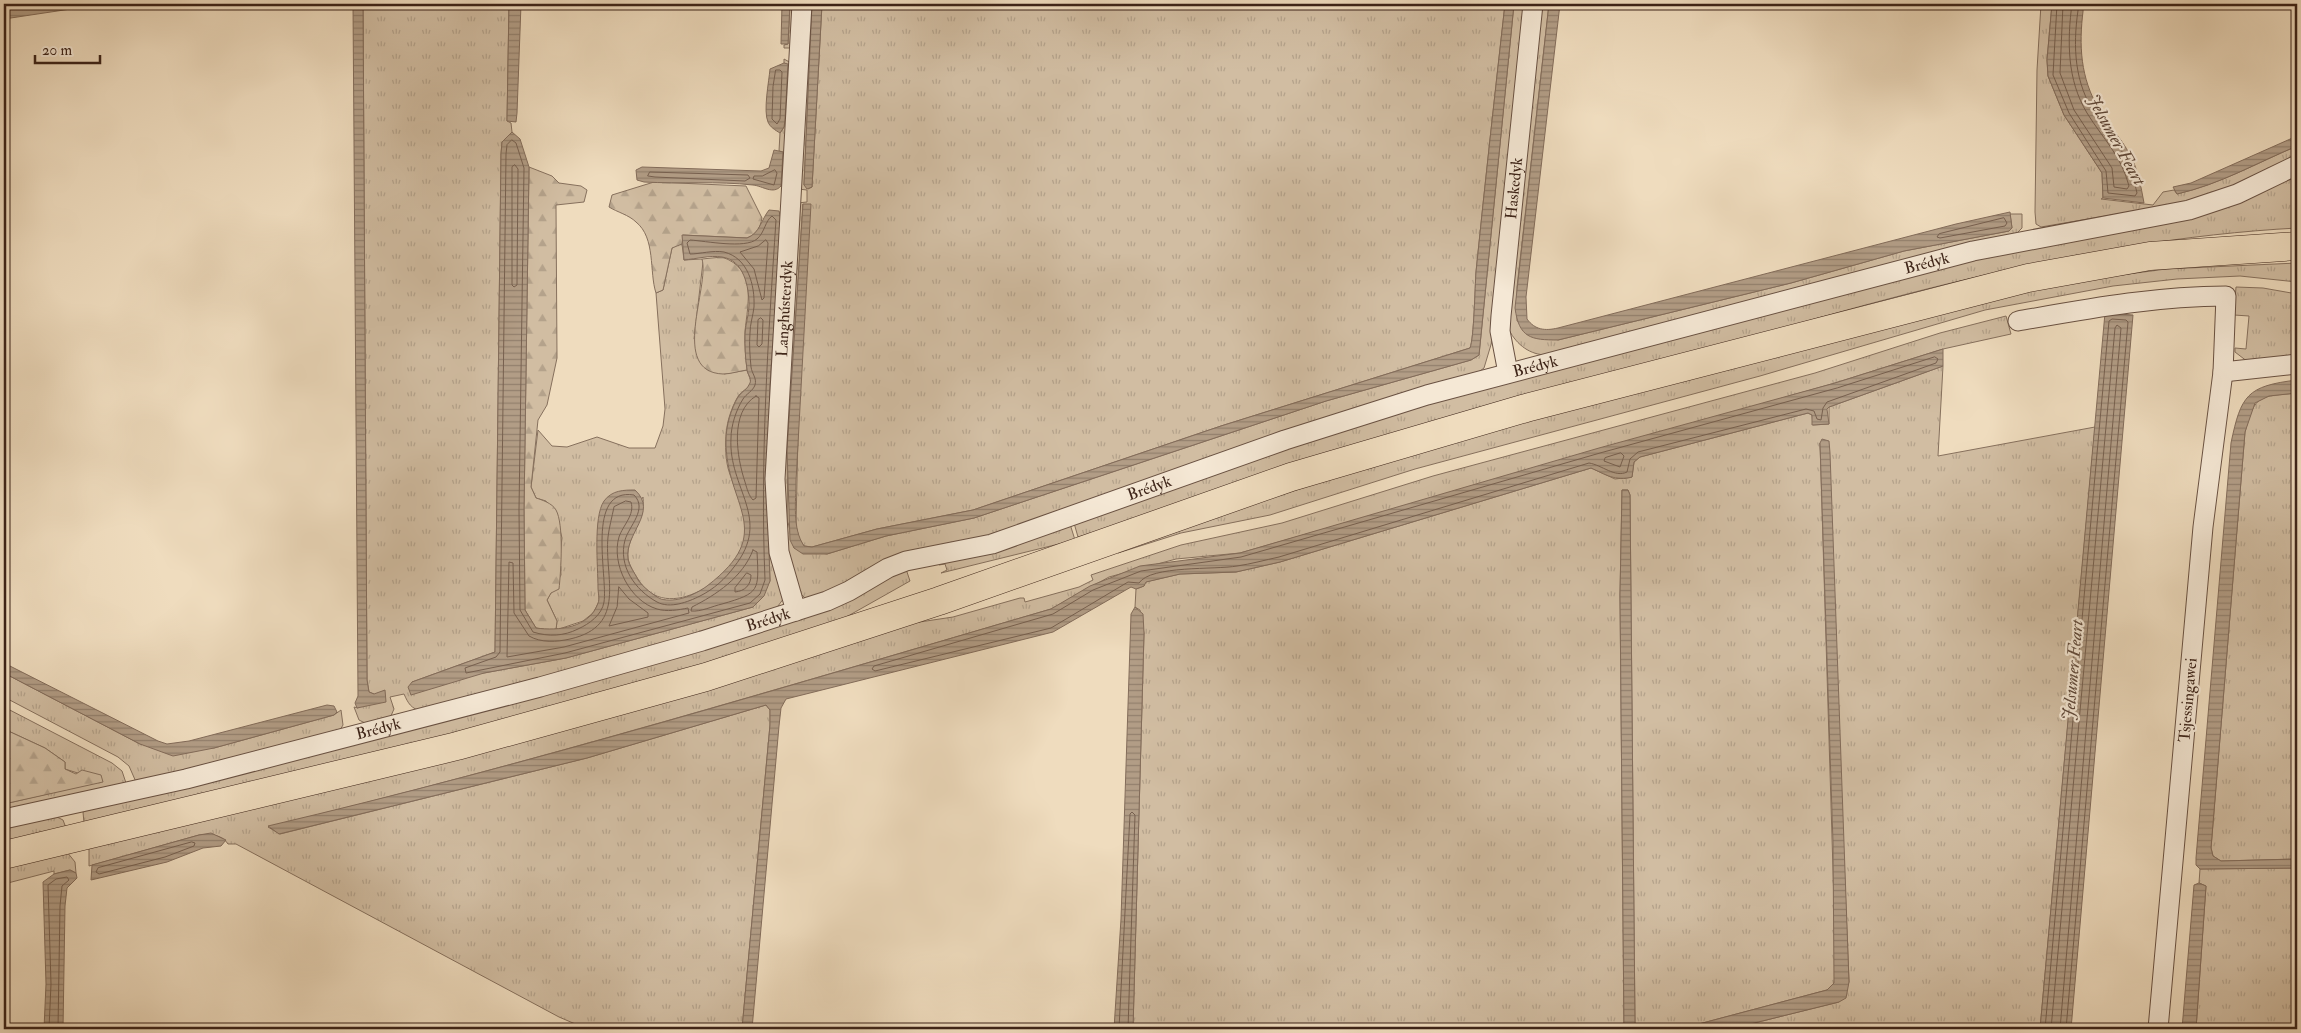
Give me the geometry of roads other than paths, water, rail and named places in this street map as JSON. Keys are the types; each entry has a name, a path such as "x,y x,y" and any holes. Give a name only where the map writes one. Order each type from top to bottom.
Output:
{"main road":[{"path":"4,856 457,746 706,677 939,601 1291,477 1526,408 2028,278 2150,256 2297,246"}],"street":[{"name":"Langhústerdyk","path":"796,611 779,552 775,479 802,4"},
{"name":"Haskedyk","path":"1508,373 1500,330 1533,4"},
{"name":"Brédyk","path":"4,819 186,779 540,687 702,641 796,611 849,591 888,568 906,561 992,544 1285,440 1410,401 1508,373 1973,251 2189,210 2237,194 2297,165"},
{"name":"Tsjessingawei","path":"2018,321 2144,301 2184,297 2226,296 2222,372 2203,527 2158,1029"},
{"path":"2222,372 2297,364"},
{"path":"71,805 78,838"}],"water":[{"path":"38,4 104,4 4,19 4,10"},
{"path":"353,4 363,5 367,680 369,692 374,694 385,690 386,702 357,708 355,703 358,696"},
{"path":"509,4 521,4 516,122 507,121"},
{"path":"782,4 790,4 788,44 781,44"},
{"path":"812,4 822,4 812,187 807,189 804,185"},
{"path":"1505,4 1514,4 1479,355 1471,360 1326,401 974,518 886,536 827,554 803,554 794,548 790,540 787,450 803,204 811,204 796,481 796,523 804,546 812,547 877,529 973,510 1221,426 1470,348 1476,272"},
{"path":"1549,4 1560,4 1526,297 1527,319 1537,327 1545,329 1558,328 1956,224 2010,212 2012,228 2009,231 1904,251 1791,283 1558,340 1534,338 1523,331 1515,308"},
{"name":"Jelsumer Feart","path":"2052,4 2084,4 2081,43 2086,80 2100,111 2133,160 2144,203 2103,198 2102,173 2064,115 2048,76 2047,60"},
{"path":"784,63 788,64 785,120 784,127 780,133 771,127 768,122 766,104 770,69"},
{"path":"512,132 520,139 529,167 524,510 525,610 536,628 545,629 563,628 581,623 594,611 599,600 598,518 604,501 607,497 618,491 635,490 641,498 642,515 628,550 628,559 638,580 645,588 661,599 679,599 707,586 728,567 740,549 744,533 743,517 728,463 726,435 733,407 738,397 748,387 750,381 745,348 745,331 749,309 748,290 744,275 736,263 729,259 713,256 684,260 682,235 747,238 758,230 769,210 779,211 781,219 770,385 767,492 770,581 764,596 753,607 566,658 484,673 411,695 408,687 412,682 495,652 501,154 502,142"},
{"path":"2297,136 2297,146 2209,185 2177,194 2173,187 2191,183"},
{"path":"774,150 783,152 781,186 775,190 740,184 658,183 637,180 636,170 642,167 761,171 769,168"},
{"name":"Jelsumer Feart","path":"2105,313 2133,315 2071,1029 2040,1029"},
{"path":"1943,349 1943,366 1829,407 1827,409 1829,424 1812,425 1812,415 1808,413 1640,457 1634,462 1632,477 1616,478 1591,468 1280,562 1236,572 1180,574 1146,582 1144,586 1136,589 1131,587 1053,632 786,699 781,708 779,726 752,1029 742,1029 770,725 770,710 766,705 587,758 279,834 268,826 465,777 563,750 759,695 1051,609 1090,586 1140,566 1240,553 1599,448 1835,383"},
{"path":"2297,380 2297,393 2269,396 2255,403 2245,432 2211,848 2213,856 2221,861 2297,859 2297,868 2200,869 2196,865 2196,858 2231,443 2238,414 2249,396 2267,386"},
{"path":"1822,439 1829,441 1830,453 1849,982 1846,998 1839,1002 1730,1029 1680,1029 1827,990 1834,983 1833,843 1820,443"},
{"path":"1622,490 1628,490 1630,495 1635,1024 1638,1029 1624,1029 1620,595"},
{"path":"1135,607 1143,614 1144,633 1133,1029 1114,1029 1121,919 1131,614"},
{"path":"4,663 167,744 189,741 327,705 334,706 337,712 334,715 214,748 173,756 140,744 4,673"},
{"path":"211,833 226,840 221,846 203,848 167,862 91,880 92,865"},
{"path":"70,870 76,873 77,878 67,888 65,906 63,1029 44,1029 46,984 43,882 54,874"},
{"path":"2199,883 2206,886 2196,1029 2182,1029 2194,885"}]}
